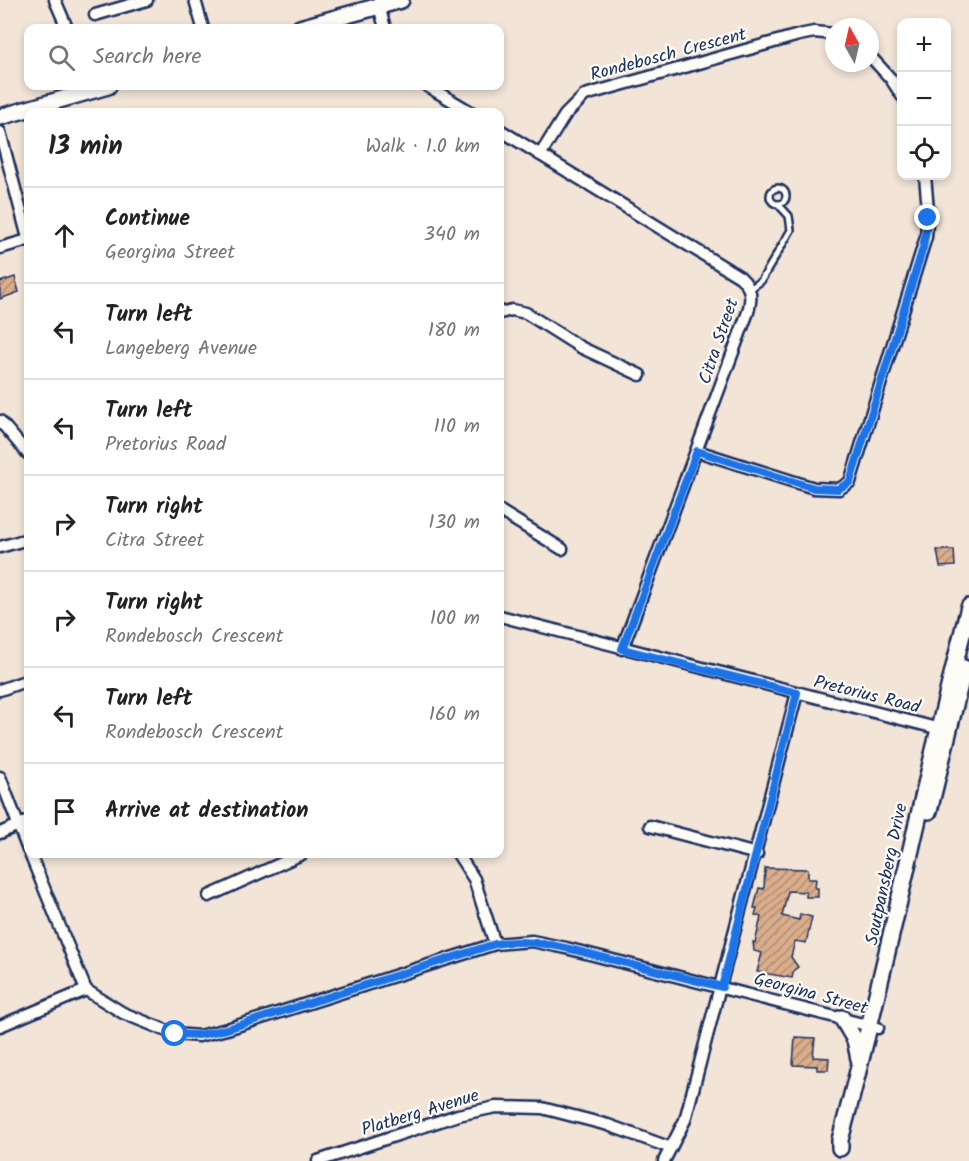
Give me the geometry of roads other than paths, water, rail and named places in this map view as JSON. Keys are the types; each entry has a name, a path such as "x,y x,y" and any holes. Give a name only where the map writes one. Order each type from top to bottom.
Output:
{"street":[{"path":"55,0 65,24"},
{"path":"95,15 147,0"},
{"path":"195,0 202,24"},
{"path":"314,24 401,0"},
{"path":"379,6 384,24"},
{"name":"Rondebosch Crescent","path":"540,155 565,115 585,95 799,35 814,32 825,33"},
{"path":"879,66 897,88"},
{"path":"0,109 76,90"},
{"path":"26,108 79,90"},
{"path":"434,90 464,108"},
{"path":"0,117 24,109"},
{"path":"0,132 24,224"},
{"name":"Citra Street","path":"504,132 740,277 750,289 748,312 622,649"},
{"path":"697,451 814,488 838,489 850,482 923,248 928,210 925,180"},
{"path":"0,248 24,240"},
{"path":"504,312 512,310 526,313 580,347 640,375"},
{"path":"0,422 24,449"},
{"path":"504,514 562,549"},
{"path":"0,547 24,540"},
{"name":"Soutpansberg Drive","path":"838,1155 867,1070 874,1027 968,613"},
{"name":"Pretorius Road","path":"504,617 943,730"},
{"name":"Soutpansberg Drive","path":"943,730 969,648"},
{"path":"0,690 24,681"},
{"path":"664,1161 685,1120 757,854 797,693"},
{"path":"0,777 23,823 0,833"},
{"path":"650,826 757,854"},
{"path":"0,1026 86,990 31,858"},
{"path":"209,896 293,858"},
{"path":"461,858 474,879 495,944"},
{"name":"Georgina Street","path":"86,990 123,1013 158,1029 175,1034 199,1035 227,1029 495,944 532,941 874,1027"},
{"path":"842,1018 855,1040 859,1068"},
{"name":"Soutpansberg Drive","path":"838,1155 859,1068 874,1027"},
{"name":"Platberg Avenue","path":"318,1161 458,1115 496,1107 542,1108 608,1125 671,1148"}],"lane":[{"path":"750,289 761,281 791,230 789,216 778,204"}]}
